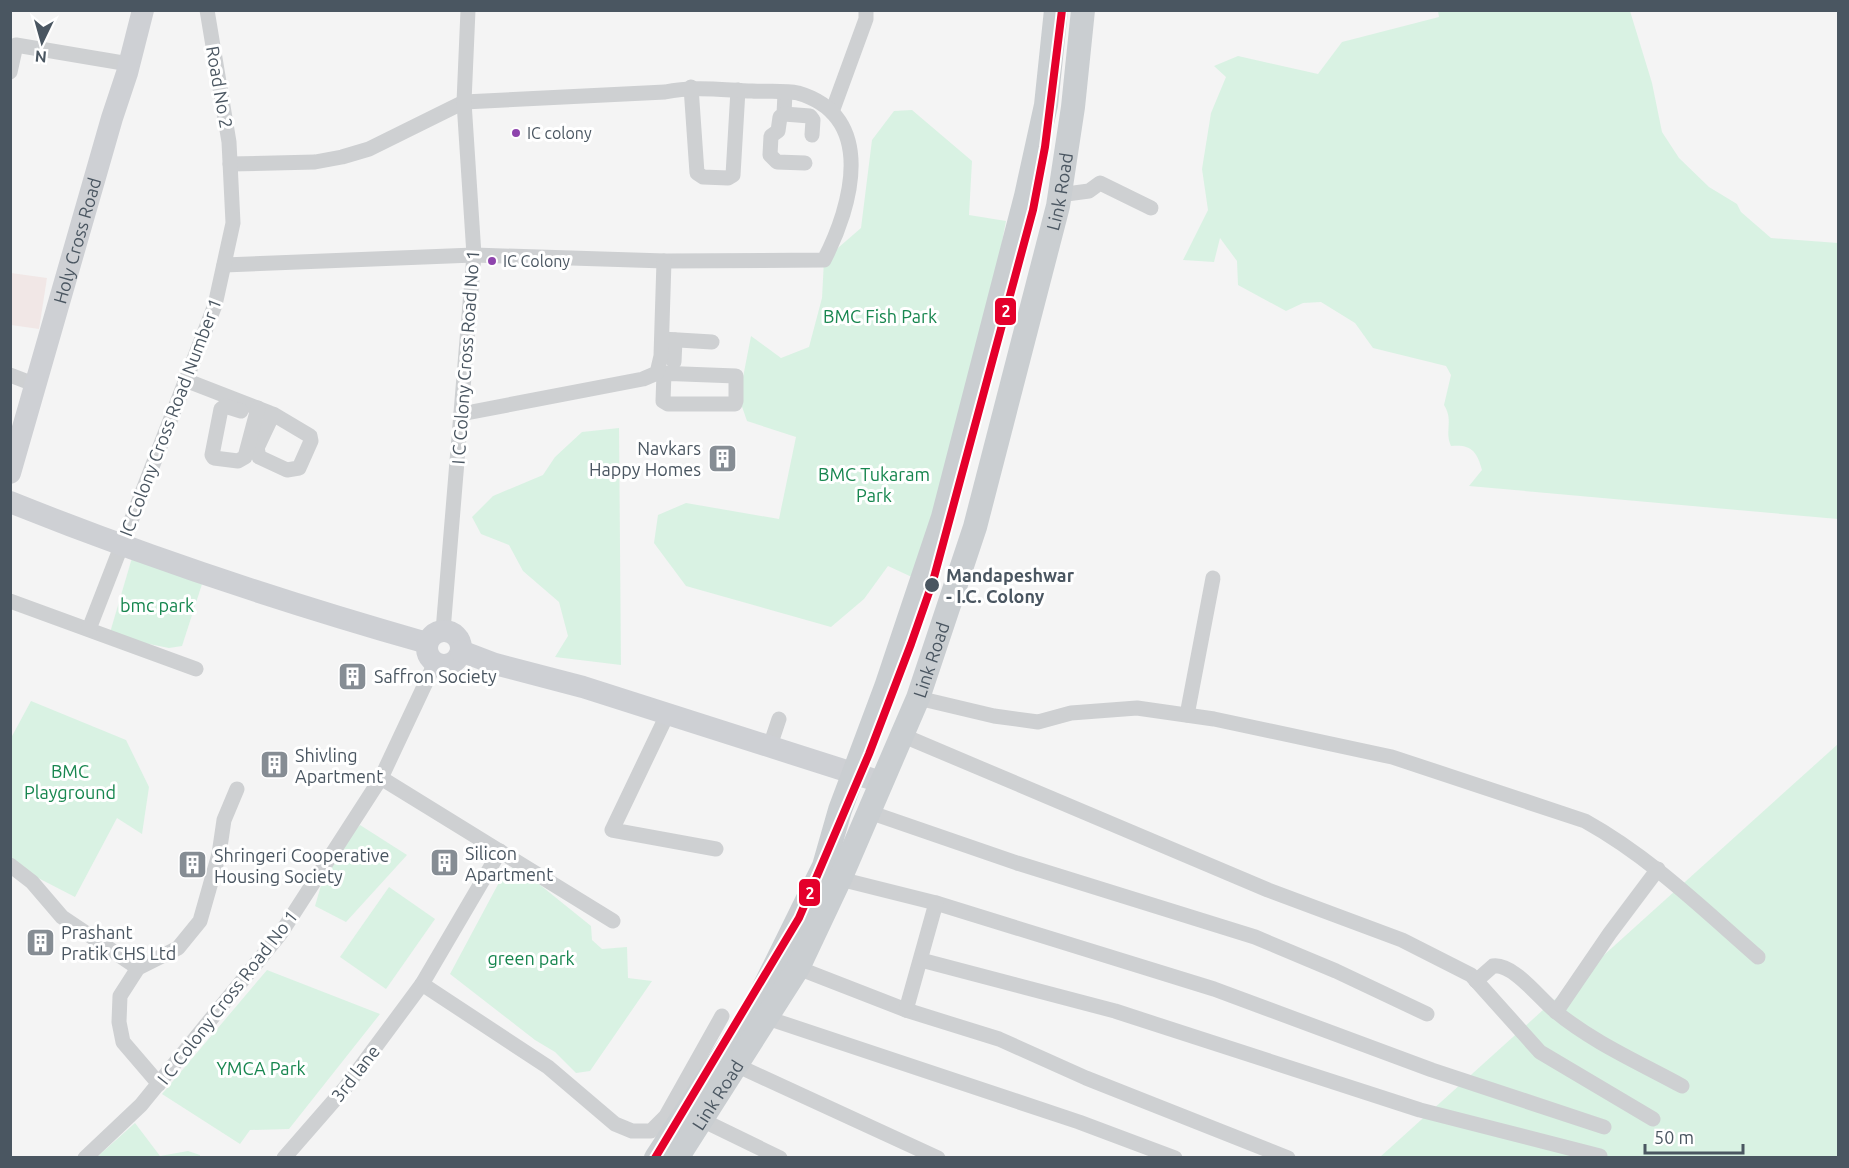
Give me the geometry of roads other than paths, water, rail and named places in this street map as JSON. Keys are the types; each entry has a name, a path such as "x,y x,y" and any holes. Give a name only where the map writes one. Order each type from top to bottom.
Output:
{"main road":[{"name":"Link Road","path":"656,1158 754,1006 824,866 854,772 886,687 943,517 1026,196 1046,105 1056,10"},
{"name":"Link Road","path":"677,1158 798,968 904,735 918,698 975,527 1059,195 1073,107 1083,10"}],"street":[{"name":"Holy Cross Road","path":"10,473 143,10"},
{"name":"Road No 2","path":"207,10 229,142 230,164"},
{"name":"I C Colony Cross Road No 1","path":"85,1158 141,1105 281,933 381,777 435,645 461,414 474,255 464,102 468,10"},
{"path":"832,112 866,15"},
{"path":"10,72 16,45 129,64"},
{"path":"224,265 474,255 664,261 824,260 838,232 848,191 852,155 845,128 832,112 797,93 691,87 665,92 464,102 369,149 342,158 315,162 230,164"},
{"path":"691,87 697,173 703,177 728,178 733,175 738,90"},
{"path":"785,93 784,114 780,117 778,131 771,136 770,155 777,162 805,164"},
{"path":"784,114 810,116 813,120 812,135"},
{"name":"IC Colony Cross Road Number 1","path":"89,629 215,305 233,223 230,164"},
{"path":"1059,195 1089,191 1100,183 1151,208"},
{"path":"461,414 659,372 736,376 735,404 668,404 663,401 659,372 669,339 664,261"},
{"path":"669,339 712,342"},
{"path":"10,375 36,385"},
{"path":"185,381 257,412 273,414"},
{"path":"10,502 120,546 230,584 435,645 458,638 461,651 495,664 583,687 881,782"},
{"path":"1187,715 1213,578"},
{"path":"10,601 196,669"},
{"path":"918,698 994,716 1038,722 1071,713 1137,708 1187,715 1392,757 1586,821 1613,836 1658,869 1758,957"},
{"path":"667,715 612,830 716,849"},
{"path":"772,747 782,720"},
{"path":"904,735 1268,890 1402,940 1471,975 1540,1052 1653,1119"},
{"path":"381,777 613,921"},
{"path":"159,1084 123,1042 119,1022 120,996 138,968 178,948 200,921 219,854 224,820 237,789"},
{"path":"869,812 1017,863 1256,937 1336,971 1427,1014"},
{"name":"3rd lane","path":"284,1158 345,1088 422,984 500,851"},
{"path":"10,865 32,882 63,917 138,968"},
{"path":"1556,1012 1610,933 1658,869"},
{"path":"840,879 936,903 1214,989 1432,1070 1604,1127"},
{"path":"906,1010 936,903"},
{"path":"921,960 1115,1011 1420,1110 1600,1156"},
{"path":"1476,981 1493,966 1508,968 1556,1012 1612,1048 1682,1086"},
{"path":"798,968 906,1010 999,1040 1086,1078 1288,1158"},
{"path":"422,984 548,1067 615,1124 632,1131 651,1131 666,1116 722,1016"},
{"path":"767,1018 1079,1122 1175,1158"},
{"path":"736,1065 938,1158"},
{"path":"702,1120 780,1158"}],"metro line":[{"name":"2","path":"655,1158 799,918 869,754 911,644 933,581 1033,210 1045,147 1062,10"}],"place":[{"name":"IC colony","path":"516,133"},
{"name":"IC Colony","path":"492,261"},
{"name":"Navkars Happy Homes","path":"722,458"},
{"name":"Mandapeshwar - I.C. Colony","path":"932,585"},
{"name":"Saffron Society","path":"353,676"},
{"name":"Shivling Apartment","path":"274,765"},
{"name":"Silicon Apartment","path":"444,863"},
{"name":"Shringeri Cooperative Housing Society","path":"193,865"},
{"name":"Prashant Pratik CHS Ltd","path":"40,942"}],"park label":[{"name":"BMC Fish Park","path":"880,316"},
{"name":"BMC Tukaram Park","path":"874,484"},
{"name":"bmc park","path":"157,605"},
{"name":"BMC Playground","path":"70,781"},
{"name":"green park","path":"531,958"},
{"name":"YMCA Park","path":"261,1068"}]}
